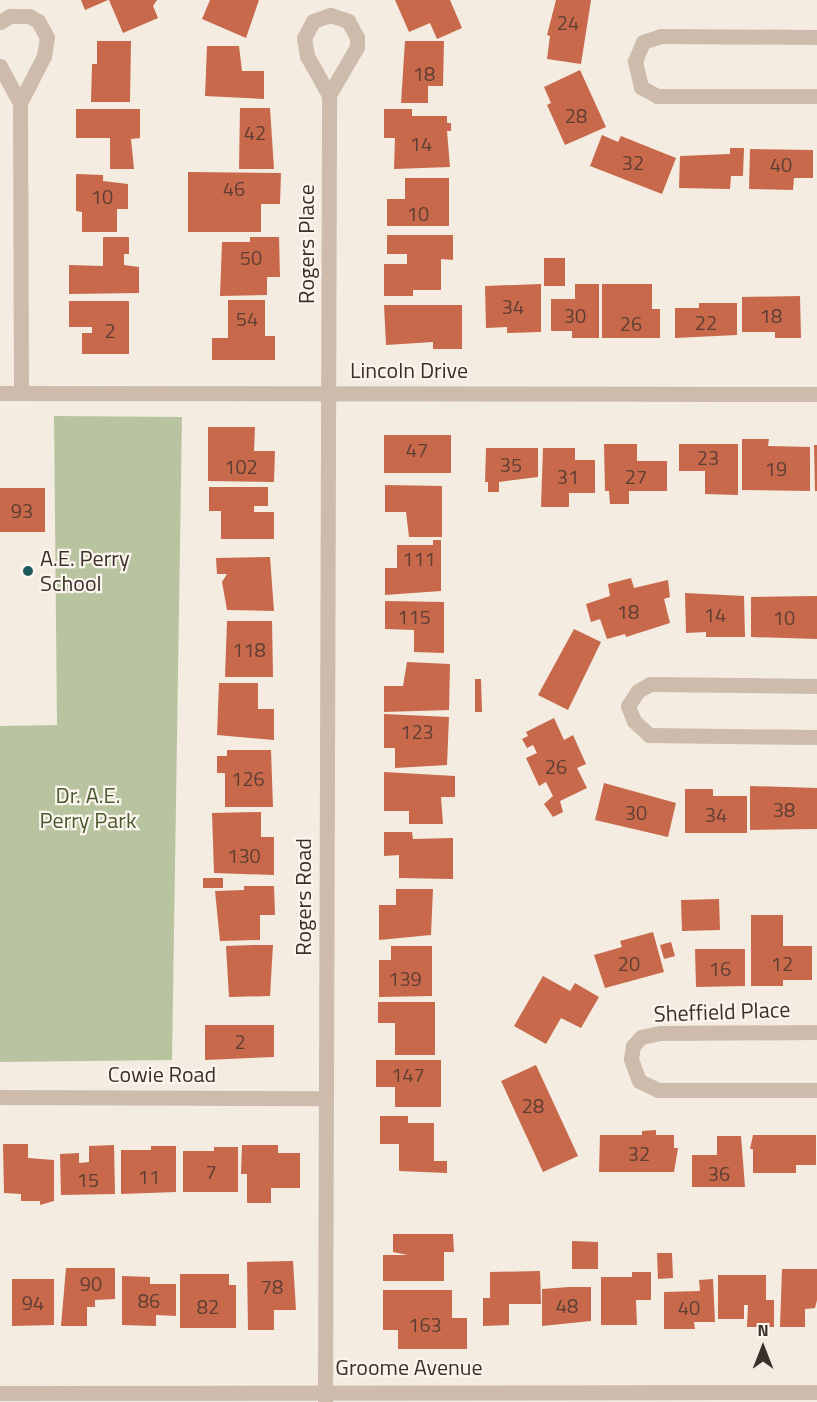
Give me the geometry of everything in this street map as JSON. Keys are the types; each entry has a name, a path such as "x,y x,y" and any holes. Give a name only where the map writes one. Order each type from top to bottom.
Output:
{"street":[{"name":"Rogers Place","path":"329,95 357,47 357,37 348,21 330,15 313,21 304,38 307,56 329,95 330,393"},
{"path":"0,22 10,16 29,16 38,21 47,37 44,56 20,103 21,393"},
{"path":"817,37 662,36 643,42 635,61 640,87 657,96 817,96"},
{"path":"0,66 20,103"},
{"name":"Lincoln Drive","path":"0,393 817,394"},
{"name":"Rogers Road","path":"325,1396 324,1098 330,393"},
{"path":"817,686 650,684 638,691 628,706 634,721 649,735 817,737"},
{"name":"Sheffield Place","path":"817,1032 660,1033 642,1037 633,1046 631,1059 639,1081 658,1090 817,1090"},
{"name":"Cowie Road","path":"0,1097 324,1098"},
{"name":"Groome Avenue","path":"0,1393 627,1397 817,1392"}],"green space":[{"name":"Dr. A.E. Perry Park","path":"54,416 182,417 172,1060 0,1062 0,726 57,725"}],"building":[{"path":"81,0 108,0 85,10"},
{"path":"109,0 157,0 153,6 158,18 123,33"},
{"path":"210,0 259,0 246,38 202,19"},
{"path":"395,0 450,0 462,28 437,39 430,23 409,32"},
{"path":"556,0 591,0 581,64 547,59 550,36 547,35"},
{"path":"97,41 131,41 130,102 91,102 92,64 97,64"},
{"path":"405,41 444,41 443,86 428,86 428,103 401,103"},
{"path":"207,46 239,46 242,71 264,71 264,99 205,96"},
{"path":"580,70 606,127 565,145 547,105 551,103 544,87"},
{"path":"240,108 270,108 274,169 239,169"},
{"path":"76,109 140,109 140,138 131,139 134,169 110,169 110,138 76,138"},
{"path":"384,109 412,109 412,116 447,116 447,123 451,123 451,131 447,131 450,167 394,169 395,138 384,138"},
{"path":"602,135 618,142 621,136 676,158 662,194 590,166"},
{"path":"730,148 744,148 743,176 731,176 730,189 679,188 680,156 730,154"},
{"path":"750,149 813,150 813,178 794,178 793,190 749,189"},
{"path":"188,172 281,173 280,204 261,204 261,232 188,232"},
{"path":"76,174 103,175 103,181 128,184 128,209 117,209 117,232 82,232 82,212 76,211"},
{"path":"405,178 449,178 449,226 387,226 387,199 405,199"},
{"path":"387,235 453,235 453,260 441,259 441,290 413,290 413,296 384,296 384,264 407,264 407,254 387,254"},
{"path":"103,237 129,237 129,254 124,254 124,265 139,267 139,293 69,294 69,265 103,266"},
{"path":"250,237 279,237 280,277 267,277 267,295 220,296 222,242 250,242"},
{"path":"544,258 565,258 565,286 544,286"},
{"path":"541,284 541,332 507,333 507,327 486,328 485,286"},
{"path":"575,284 599,284 599,338 572,338 572,331 551,331 551,299 575,299"},
{"path":"602,284 652,284 652,309 660,309 660,338 602,338"},
{"path":"800,296 801,338 775,338 775,332 742,332 742,297"},
{"path":"228,300 265,300 265,336 275,336 275,360 212,360 212,338 228,338"},
{"path":"69,301 129,301 129,354 82,354 82,333 92,333 92,327 69,327"},
{"path":"699,303 737,303 737,335 675,338 675,308 699,308"},
{"path":"384,305 462,305 462,349 433,349 433,342 386,345"},
{"path":"208,427 255,427 254,451 275,451 274,482 208,481"},
{"path":"384,435 451,435 451,473 384,473"},
{"path":"742,439 769,439 768,446 810,447 810,491 742,490"},
{"path":"604,444 637,444 637,461 667,461 667,491 629,491 629,504 610,504 609,491 605,491"},
{"path":"679,444 738,444 738,495 705,494 705,471 679,471"},
{"path":"814,445 817,445 817,491 815,491"},
{"path":"486,448 538,448 538,477 499,482 499,492 488,492 488,482 485,482"},
{"path":"543,448 575,448 575,460 595,460 595,493 569,493 569,507 541,507"},
{"path":"385,485 442,486 442,537 409,537 406,512 385,512"},
{"path":"209,487 268,487 268,506 254,506 254,512 274,512 274,539 221,539 221,511 209,511"},
{"path":"0,488 45,488 45,532 0,532"},
{"path":"433,540 441,540 441,591 385,595 385,568 397,568 397,545 433,545"},
{"path":"270,557 274,611 227,610 222,582 227,574 217,574 216,558"},
{"path":"631,578 634,588 668,580 670,597 664,599 670,623 626,637 625,634 607,639 600,619 591,622 586,604 610,596 608,584"},
{"path":"685,593 744,596 745,637 706,637 706,632 686,633"},
{"path":"817,596 817,639 751,637 751,597"},
{"path":"385,601 444,602 444,653 414,652 414,630 385,629"},
{"path":"227,621 272,621 273,677 225,677"},
{"path":"574,629 601,642 568,710 538,695"},
{"path":"407,662 450,664 449,710 384,712 384,686 403,686"},
{"path":"475,679 481,679 482,712 475,712"},
{"path":"219,683 258,683 258,709 274,709 274,740 217,735"},
{"path":"384,714 449,717 447,765 395,768 395,748 384,748"},
{"path":"554,718 564,740 573,735 586,764 577,768 587,788 560,801 563,812 553,817 544,804 553,796 546,782 539,786 526,758 537,753 533,745 527,748 522,739 528,736 526,732"},
{"path":"227,750 271,750 273,807 225,807 225,773 217,773 217,756 227,756"},
{"path":"384,772 455,776 455,797 441,797 443,824 409,824 409,811 384,811"},
{"path":"604,783 676,803 668,837 595,820"},
{"path":"750,786 817,788 817,829 750,830"},
{"path":"685,789 713,789 713,796 747,796 747,833 685,833"},
{"path":"261,812 261,837 274,837 274,875 214,873 212,813"},
{"path":"384,832 412,832 413,839 453,838 453,879 399,878 399,855 384,856"},
{"path":"203,878 223,878 223,888 203,888"},
{"path":"244,886 274,886 275,915 260,915 260,940 220,941 215,891 244,890"},
{"path":"396,889 433,889 431,935 379,940 379,905 396,905"},
{"path":"719,899 720,930 682,931 681,900"},
{"path":"751,915 783,915 783,946 812,946 812,980 783,980 783,986 751,986"},
{"path":"653,932 664,972 605,988 594,955 622,947 620,941"},
{"path":"671,942 675,956 664,959 660,945"},
{"path":"273,945 270,996 229,997 226,946"},
{"path":"391,946 432,946 432,996 379,997 379,960 391,960"},
{"path":"695,949 745,949 745,986 696,987"},
{"path":"543,976 570,991 575,983 599,997 581,1028 561,1018 546,1044 514,1026"},
{"path":"378,1002 435,1002 435,1055 395,1055 395,1023 378,1023"},
{"path":"205,1025 274,1025 274,1057 205,1060"},
{"path":"376,1060 441,1060 441,1107 395,1107 395,1087 376,1087"},
{"path":"536,1065 578,1156 543,1172 501,1081"},
{"path":"380,1116 408,1116 408,1123 434,1123 434,1161 447,1161 447,1173 399,1171 399,1144 380,1144"},
{"path":"656,1130 656,1135 674,1135 674,1148 678,1148 674,1172 599,1172 600,1135 642,1135 642,1131"},
{"path":"753,1135 816,1135 816,1165 796,1165 796,1173 753,1173 753,1149 750,1149"},
{"path":"717,1136 741,1136 745,1187 692,1187 692,1155 717,1155"},
{"path":"3,1144 28,1144 28,1158 54,1160 54,1201 40,1205 40,1201 21,1201 21,1194 4,1193"},
{"path":"114,1145 115,1194 61,1195 60,1154 79,1153 79,1163 89,1162 89,1146"},
{"path":"242,1145 278,1145 278,1153 300,1153 300,1188 271,1188 271,1203 247,1203 247,1174 241,1174"},
{"path":"151,1146 176,1146 176,1192 121,1194 121,1150 151,1150"},
{"path":"214,1147 238,1147 238,1192 183,1192 183,1151 214,1151"},
{"path":"393,1234 453,1234 454,1252 444,1252 444,1281 383,1281 383,1255 408,1255 393,1252"},
{"path":"572,1241 598,1242 598,1269 572,1269"},
{"path":"657,1253 672,1253 673,1278 658,1279"},
{"path":"293,1261 296,1310 274,1310 274,1330 248,1330 247,1262"},
{"path":"66,1268 115,1268 115,1299 95,1300 95,1307 87,1307 87,1326 61,1326"},
{"path":"782,1269 817,1269 817,1300 815,1308 805,1309 805,1327 780,1327"},
{"path":"540,1271 541,1304 509,1304 509,1325 483,1326 483,1298 490,1298 490,1272"},
{"path":"632,1272 651,1272 651,1300 636,1300 637,1325 601,1325 601,1277 632,1277"},
{"path":"180,1274 229,1274 229,1285 236,1285 236,1328 180,1328"},
{"path":"718,1275 766,1275 766,1300 774,1300 774,1327 747,1327 748,1305 744,1305 744,1319 718,1319"},
{"path":"122,1276 150,1277 150,1284 176,1284 176,1316 156,1315 156,1326 122,1325"},
{"path":"12,1279 54,1279 54,1325 12,1326"},
{"path":"713,1279 715,1322 694,1322 695,1329 664,1329 664,1292 700,1291 699,1280"},
{"path":"591,1287 591,1321 542,1326 542,1289"},
{"path":"383,1290 452,1290 452,1318 467,1318 467,1349 398,1349 398,1330 383,1330"}],"place":[{"name":"A.E. Perry School","path":"28,571"}]}
